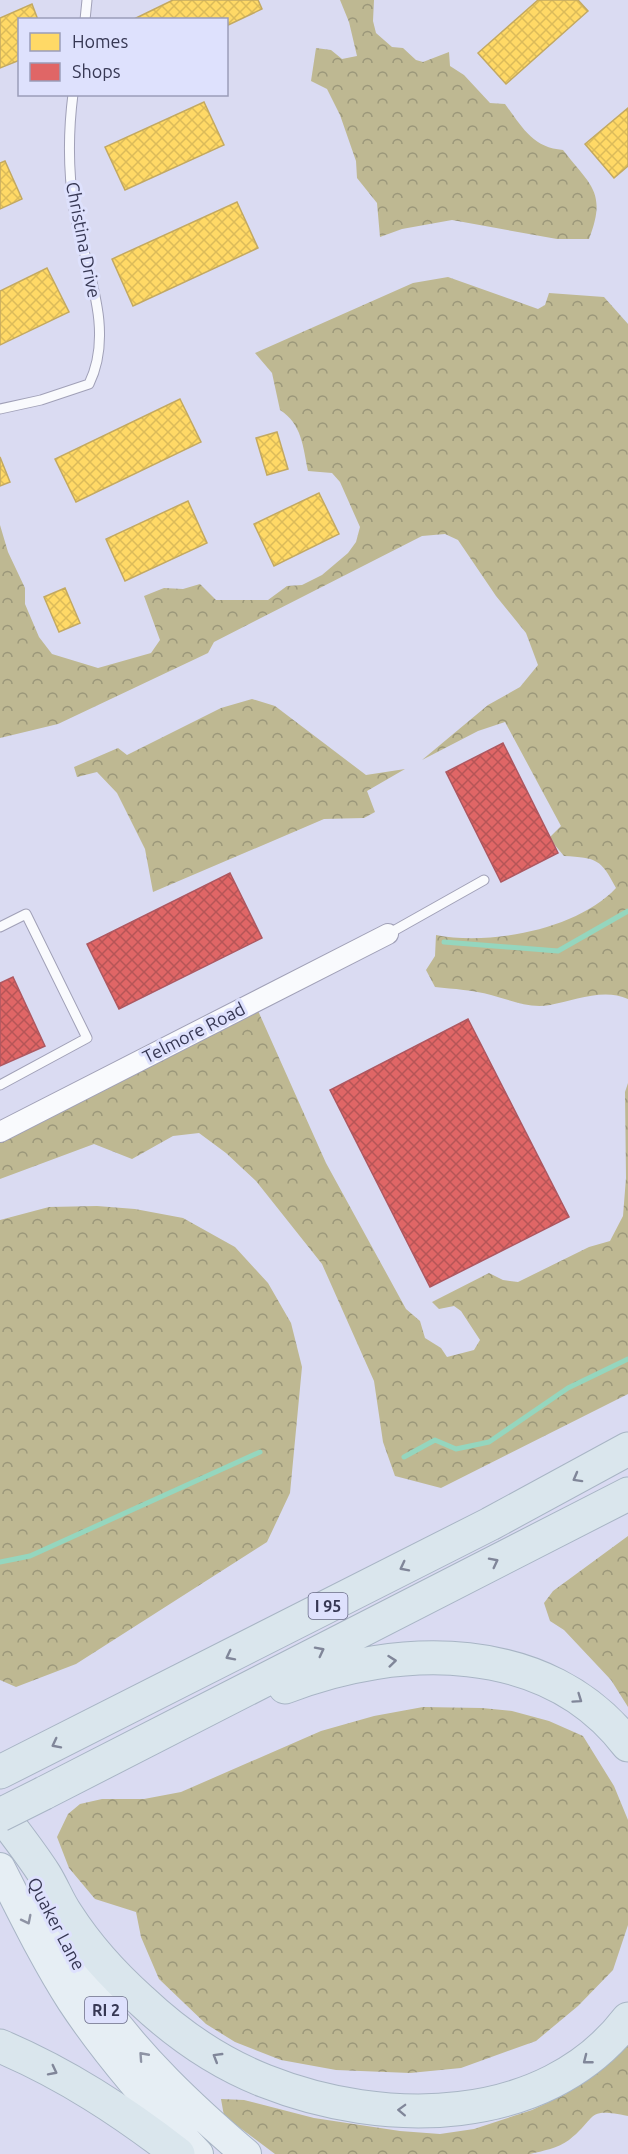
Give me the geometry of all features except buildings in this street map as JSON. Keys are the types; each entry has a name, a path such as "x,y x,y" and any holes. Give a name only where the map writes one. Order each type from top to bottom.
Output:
{"highway":[{"name":"I 95","path":"13,1766 490,1524 628,1449"},
{"name":"I 95","path":"0,1815 628,1494"},
{"path":"44,1793 287,1686 359,1666 412,1659 464,1658 489,1662 540,1677 588,1706 628,1745"},
{"path":"0,1815 46,1876 66,1914 80,1934 133,1993 179,2032 222,2061 290,2090 338,2102 389,2110 439,2110 493,2103 526,2094 562,2077 594,2055 628,2019"},
{"path":"0,2046 53,2070 97,2095 178,2154"}],"main road":[{"name":"Quaker Lane","path":"0,1815 64,1943 97,1998 154,2068 246,2154"},
{"name":"Quaker Lane","path":"0,1868 54,1972 84,2018 127,2075 198,2154"}],"street":[{"name":"Telmore Road","path":"0,1132 388,934"}],"lane":[{"path":"85,18 87,0"},
{"name":"Christina Drive","path":"0,409 41,400 89,384 95,369 99,347 99,321 75,209 70,169 68,143 73,96"},
{"path":"388,934 484,880"},
{"path":"0,927 26,914 87,1038 0,1085"}],"green space":[{"path":"340,0 374,0 373,21 376,33 392,47 403,48 416,60 423,62 449,52 450,66 464,75 490,103 505,104 536,141 563,150 588,182 596,200 594,223 589,239 557,239 452,220 402,229 380,237 377,203 357,178 356,161 340,115 327,89 311,81 316,48 331,50 342,59 357,56 349,22"},
{"path":"448,277 538,309 545,305 549,293 604,297 628,324 628,999 599,995 543,1006 528,1005 477,992 435,987 426,970 435,956 436,935 482,938 532,931 557,924 579,914 600,902 616,888 606,871 597,862 591,859 564,856 549,838 561,826 505,722 478,731 422,760 488,705 520,687 538,665 526,633 496,596 458,540 445,534 422,536 214,642 208,653 58,724 0,738 0,525 8,552 25,588 25,604 39,637 52,654 98,668 151,653 160,640 144,596 164,588 183,589 200,584 216,600 268,600 287,586 302,585 322,575 348,553 356,542 360,527 340,482 332,473 308,471 297,429 280,410 272,373 255,353 413,283"},
{"path":"252,699 275,706 366,775 405,769 367,791 375,812 364,818 324,819 153,892 145,849 117,793 97,772 77,777 74,767 118,748 127,755 221,708"},
{"path":"255,1004 326,1163 406,1309 420,1321 425,1338 441,1348 447,1357 474,1350 480,1340 461,1311 454,1306 439,1309 432,1302 489,1273 503,1280 518,1282 589,1247 610,1241 623,1216 626,1178 625,1092 628,1083 628,1394 441,1488 395,1476 383,1442 374,1381 322,1264 256,1181 226,1153 199,1133 173,1136 132,1159 94,1144 0,1179 0,1131"},
{"path":"97,1206 135,1209 183,1218 235,1247 268,1283 291,1323 302,1367 290,1493 267,1542 76,1664 16,1687 0,1680 0,1220 49,1207"},
{"path":"628,1536 628,1707 611,1680 564,1630 550,1621 544,1603 553,1591"},
{"path":"423,1707 512,1711 549,1721 583,1736 614,1786 628,1820 628,1925 613,1970 578,2006 536,2041 461,2068 410,2073 336,2070 281,2060 235,2042 206,2024 159,1979 141,1937 136,1912 95,1899 69,1868 57,1837 68,1814 80,1804 102,1799 144,1799 181,1792 321,1731 374,1716"},
{"path":"628,2037 628,2116 598,2114 565,2143 530,2154 275,2154 224,2116 221,2099 244,2100 314,2118 400,2131 440,2134 474,2129 532,2110 566,2094"}],"waterway":[{"path":"444,942 558,951 628,911"},
{"path":"404,1457 435,1440 456,1449 489,1442 568,1388 628,1359"},
{"path":"0,1562 30,1556 260,1452"}]}
